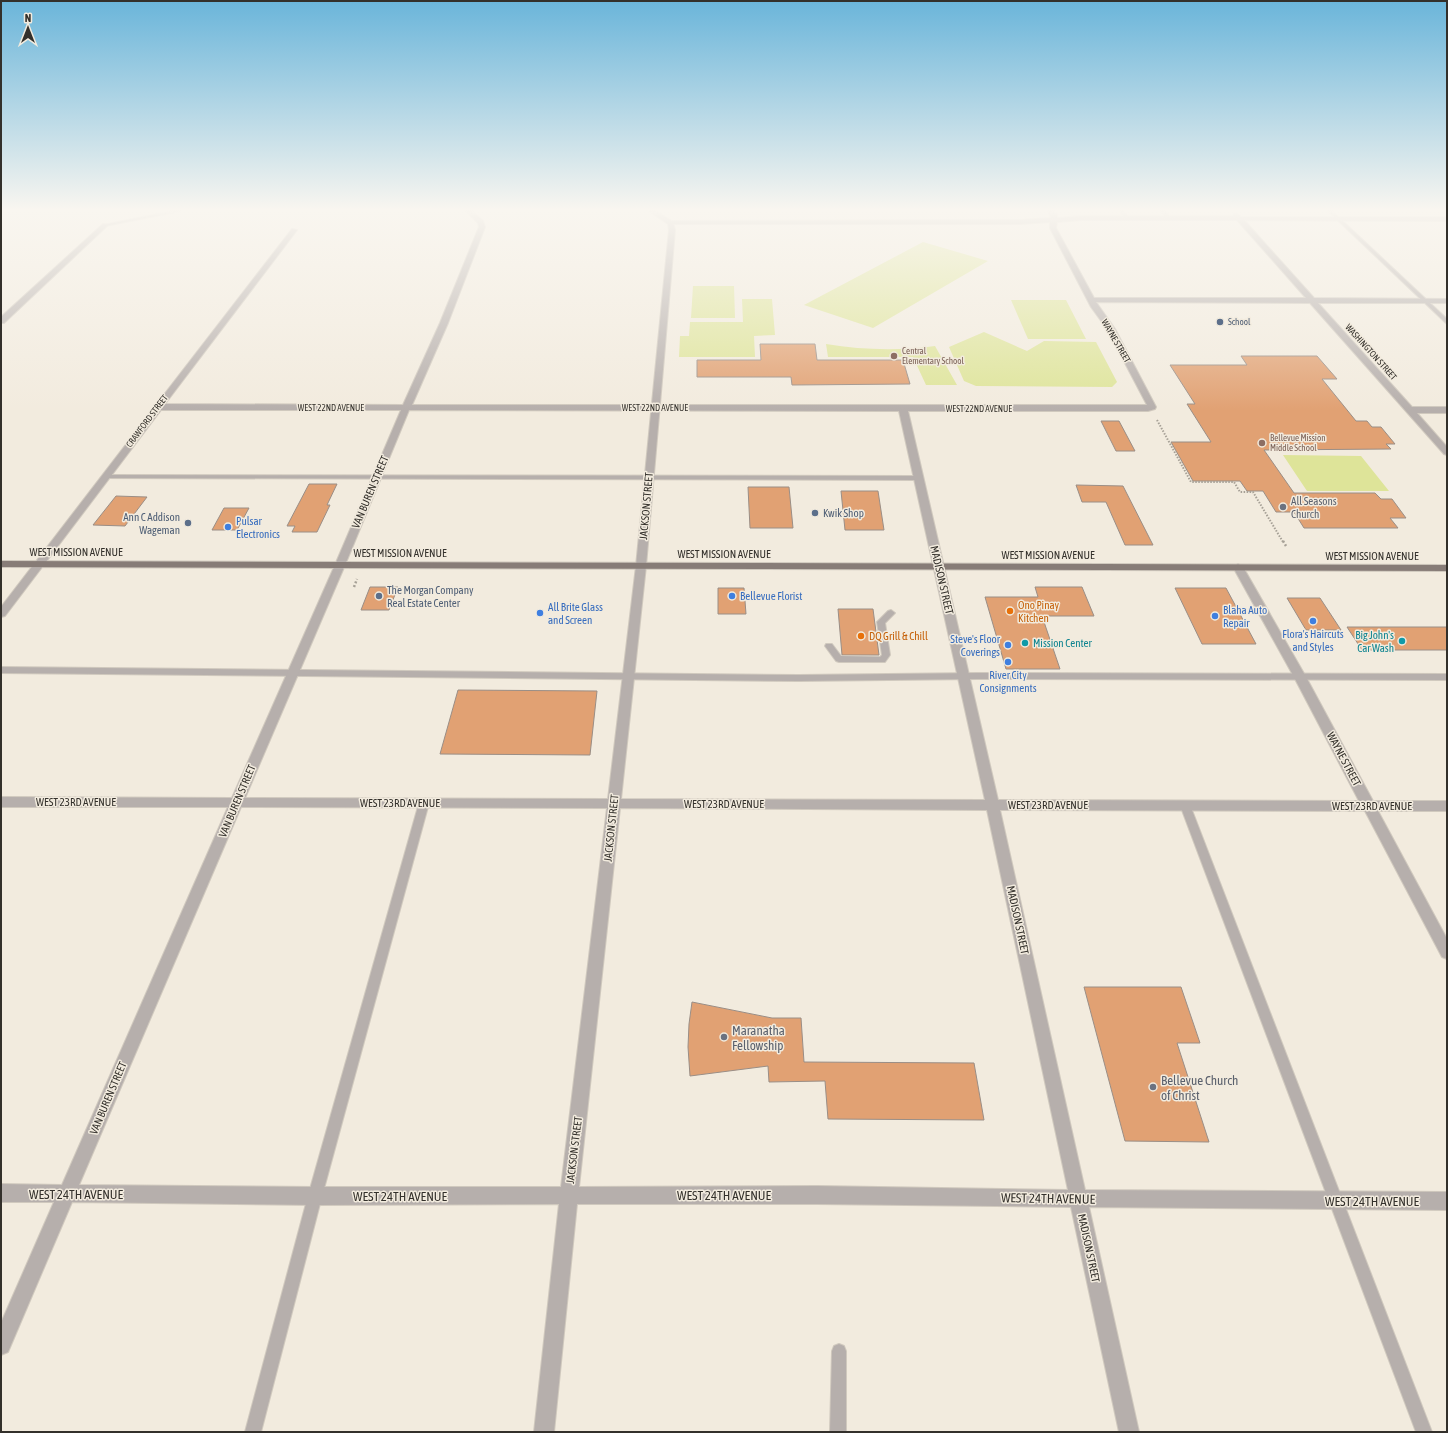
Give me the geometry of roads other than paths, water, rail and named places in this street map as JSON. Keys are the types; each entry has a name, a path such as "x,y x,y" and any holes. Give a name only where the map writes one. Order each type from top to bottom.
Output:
{"main road":[{"name":"WEST MISSION AVENUE","path":"1,564 1447,568"}],"street":[{"path":"1,322 48,278"},
{"name":"CRAWFORD STREET","path":"1,614 157,407 257,278"},
{"name":"VAN BUREN STREET","path":"1,1344 340,565 406,408 463,278"},
{"name":"JACKSON STREET","path":"544,1432 569,1195 641,566 654,408 667,278"},
{"name":"WAYNE STREET","path":"1079,278 1091,300 1111,329 1152,407"},
{"name":"WASHINGTON STREET","path":"1292,278 1447,452"},
{"path":"1091,300 1447,301"},
{"name":"WEST 22ND AVENUE","path":"157,407 1152,407"},
{"name":"MADISON STREET","path":"903,408 993,805 1129,1432"},
{"path":"1410,410 1447,410"},
{"name":"WAYNE STREET","path":"1238,567 1300,677 1447,953"},
{"name":"WEST 23RD AVENUE","path":"1,802 1447,806"},
{"name":"WEST 24TH AVENUE","path":"1,1194 315,1196 817,1195 1447,1201"}],"lane":[{"path":"1400,278 1447,322"},
{"path":"105,477 919,478"},
{"path":"829,646 839,658 882,660 886,655 881,622 890,613"},
{"path":"1,670 628,675 799,678 1447,677"},
{"path":"253,1432 315,1196 424,803"},
{"path":"1185,805 1424,1432"},
{"path":"838,1432 839,1351"}],"place":[{"name":"School","path":"1220,322"},
{"name":"Central Elementary School","path":"894,356"},
{"name":"Bellevue Mission Middle School","path":"1262,443"},
{"name":"All Seasons Church","path":"1283,507"},
{"name":"Kwik Shop","path":"815,513"},
{"name":"Ann C Addison Wageman","path":"188,523"},
{"name":"Pulsar Electronics","path":"228,527"},
{"name":"The Morgan Company Real Estate Center","path":"379,596"},
{"name":"Bellevue Florist","path":"732,596"},
{"name":"Ono Pinay Kitchen","path":"1010,611"},
{"name":"All Brite Glass and Screen","path":"540,613"},
{"name":"Blaha Auto Repair","path":"1215,616"},
{"name":"Flora's Haircuts and Styles","path":"1313,621"},
{"name":"DQ Grill & Chill","path":"861,636"},
{"name":"Big John's Car Wash","path":"1402,641"},
{"name":"Mission Center","path":"1025,643"},
{"name":"Steve's Floor Coverings","path":"1008,645"},
{"name":"River City Consignments","path":"1008,662"},
{"name":"Maranatha Fellowship","path":"724,1037"},
{"name":"Bellevue Church of Christ","path":"1153,1087"}]}
